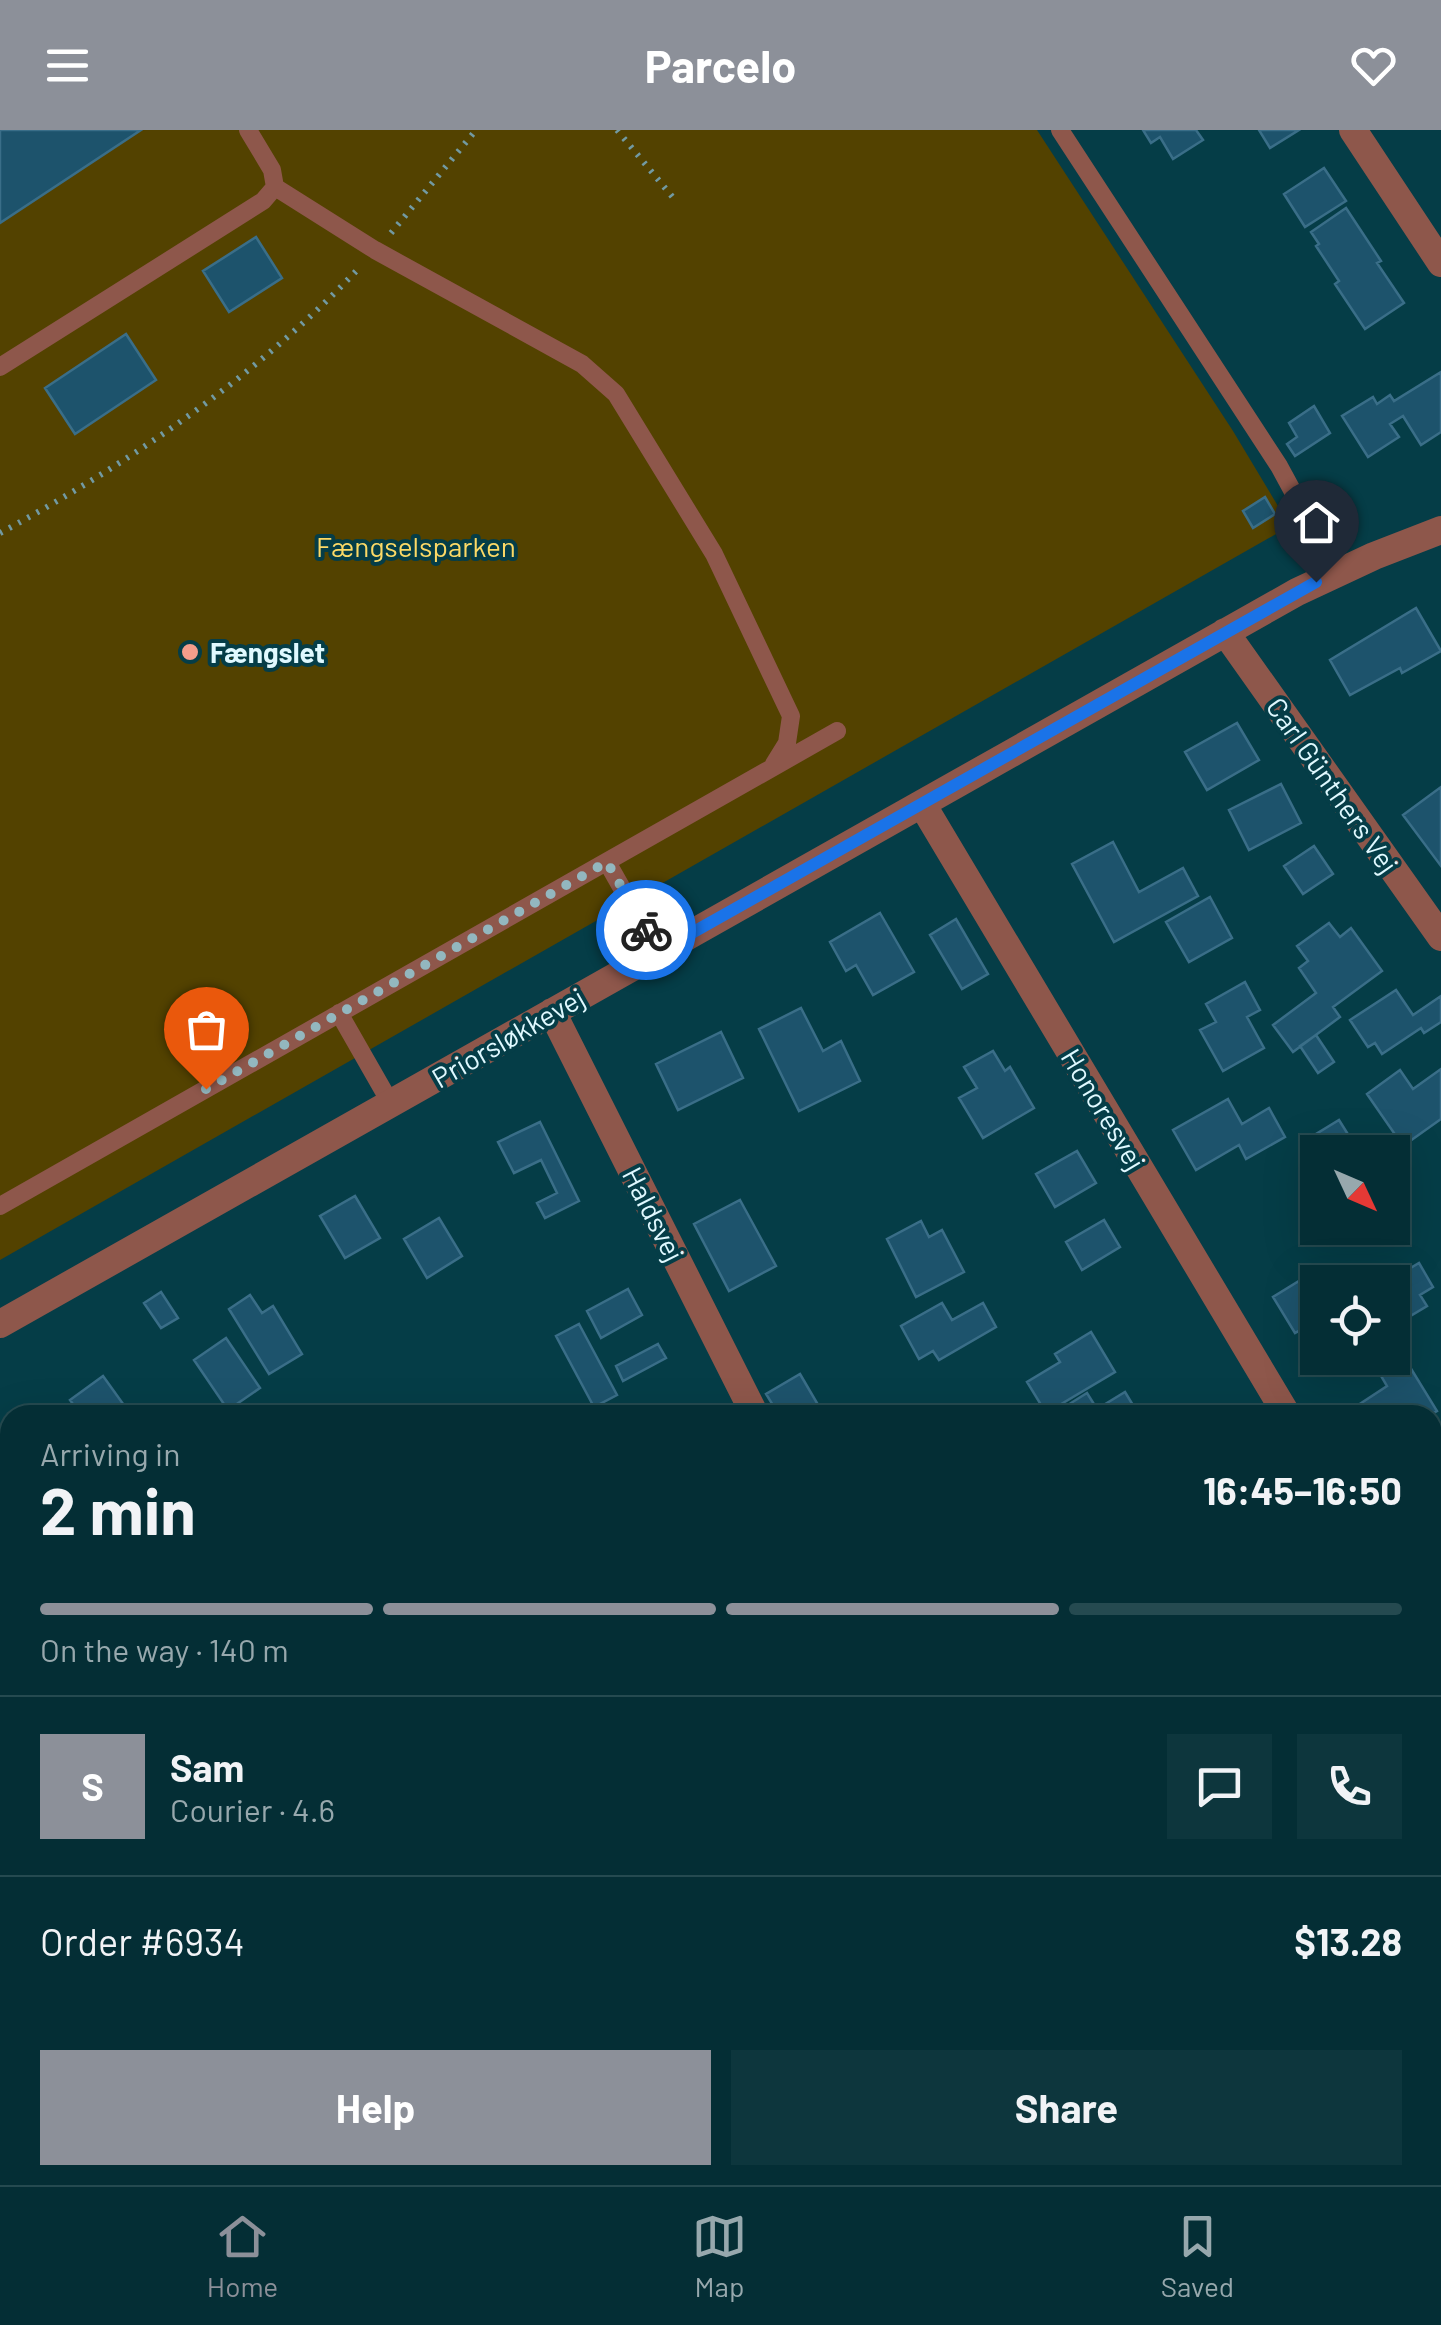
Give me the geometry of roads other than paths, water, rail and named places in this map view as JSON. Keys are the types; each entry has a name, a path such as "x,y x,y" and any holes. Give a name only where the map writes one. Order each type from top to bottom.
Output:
{"street":[{"path":"1353,130 1441,263"},
{"name":"Priorsløkkevej","path":"0,1324 1224,632 1336,573 1441,530"},
{"name":"Carl Günthers Vej","path":"1224,632 1441,938"},
{"name":"Honoresvej","path":"922,804 1282,1405"},
{"name":"Haldsvej","path":"552,1012 750,1405"}],"lane":[{"path":"248,130 272,170 275,188 375,250 582,364 616,394 714,554 791,716 788,744 771,768"},
{"path":"1060,130 1279,466 1336,573"},
{"path":"0,367 263,201 275,188"},
{"path":"0,1206 837,731"},
{"path":"607,862 658,952"},
{"path":"339,1013 390,1104"}],"place":[{"name":"Fængslet","path":"190,652"}],"park label":[{"name":"Fængselsparken","path":"416,546"}]}
